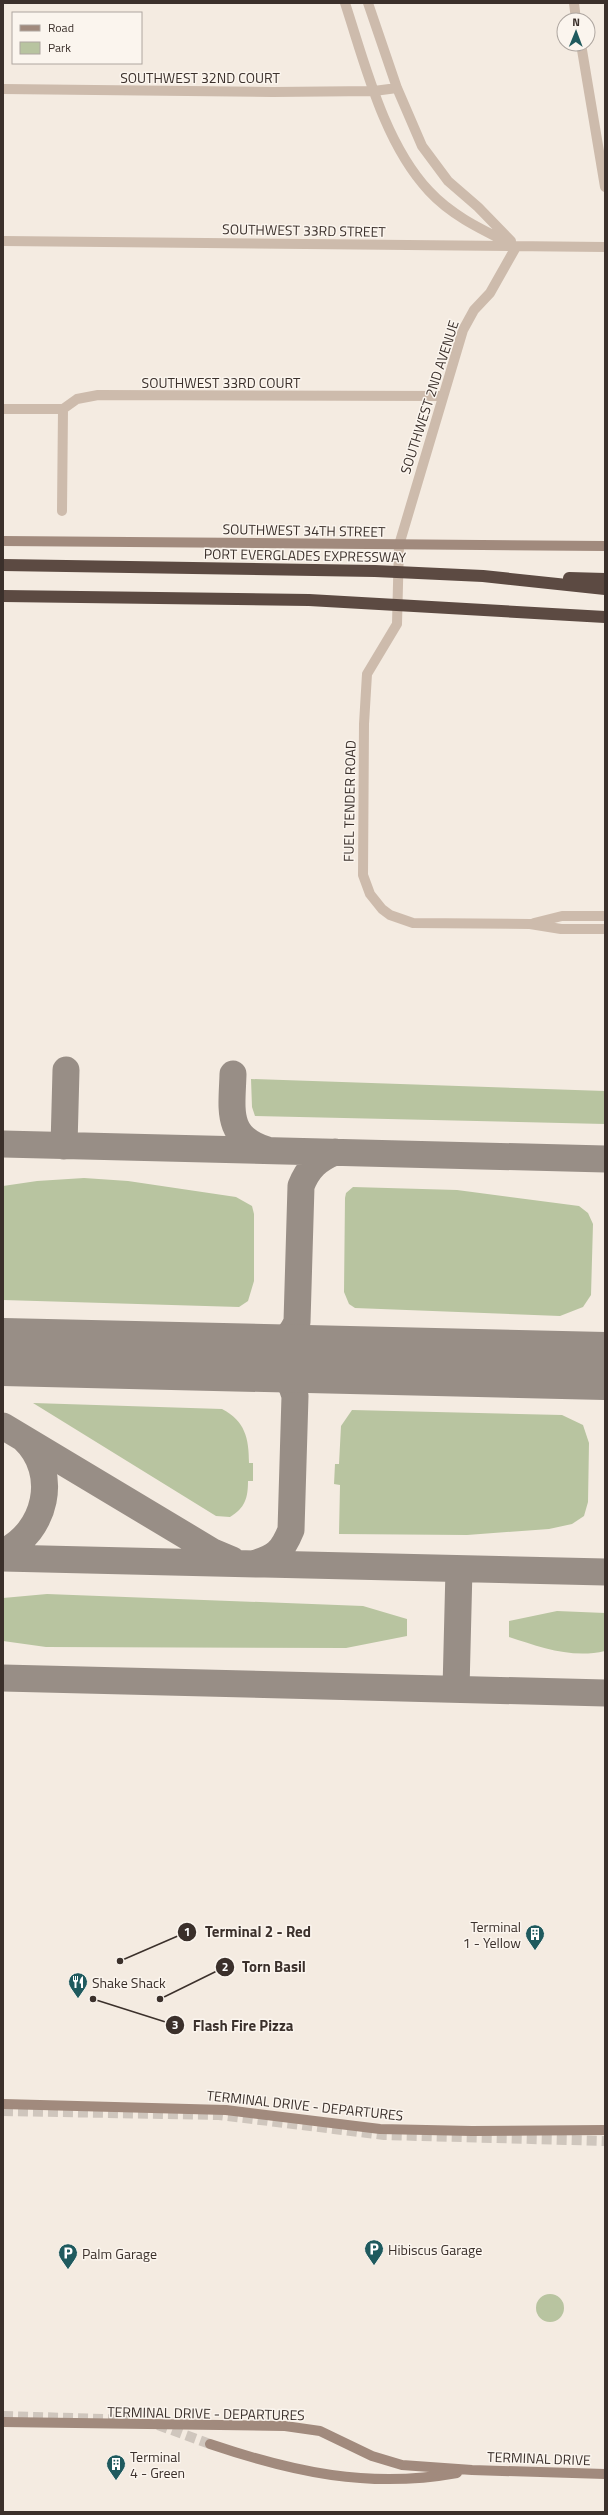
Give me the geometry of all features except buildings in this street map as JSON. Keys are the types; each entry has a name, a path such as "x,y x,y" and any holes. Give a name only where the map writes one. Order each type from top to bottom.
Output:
{"highway":[{"name":"PORT EVERGLADES EXPRESSWAY","path":"3,566 331,570 484,576 605,589"},
{"path":"484,576 605,579"},
{"path":"3,596 309,600 605,617"}],"street":[{"path":"345,3 374,91 402,155 429,191 468,223 516,247"},
{"path":"368,3 397,88 422,146 444,176 516,247"},
{"path":"582,52 605,187"},
{"name":"SOUTHWEST 32ND COURT","path":"3,89 374,91 397,88"},
{"name":"SOUTHWEST 33RD STREET","path":"3,241 605,247"},
{"name":"SOUTHWEST 2ND AVENUE","path":"399,545 462,330 474,310 490,293 516,247"},
{"name":"SOUTHWEST 33RD COURT","path":"63,409 77,399 98,395 442,396"},
{"path":"3,408 63,409 62,511"},
{"name":"SOUTHWEST 34TH STREET","path":"3,541 605,546"},
{"name":"FUEL TENDER ROAD","path":"399,545 397,624 367,674 364,724 362,866 370,894 382,908 390,914 413,923 530,924 561,929 605,929"},
{"name":"FUEL TENDER ROAD","path":"530,924 562,916 605,916"},
{"name":"TERMINAL DRIVE - DEPARTURES","path":"3,2104 226,2110 380,2128 472,2131 605,2130"},
{"name":"TERMINAL DRIVE - DEPARTURES","path":"3,2422 274,2426 320,2431 372,2456 396,2463 472,2470"},
{"path":"210,2444 274,2465 331,2476 423,2479 472,2470"},
{"name":"TERMINAL DRIVE","path":"472,2470 605,2474"}],"green space":[{"path":"251,1079 605,1091 605,1124 255,1116 252,1107"},
{"path":"84,1178 128,1181 236,1197 252,1206 254,1214 254,1281 248,1301 239,1307 3,1300 3,1186 37,1181"},
{"path":"353,1187 457,1190 579,1206 588,1213 593,1224 591,1295 583,1307 560,1316 355,1308 349,1304 344,1292 345,1198 346,1193"},
{"path":"33,1403 222,1409 236,1419 241,1425 247,1438 249,1463 253,1463 253,1481 248,1481 245,1502 235,1514 230,1517 216,1516"},
{"path":"352,1410 562,1415 583,1425 589,1443 588,1502 584,1516 572,1524 549,1529 467,1535 339,1534 340,1485 334,1484 335,1464 339,1464 341,1426"},
{"path":"47,1594 363,1606 407,1619 407,1636 346,1648 46,1647 3,1641 3,1598"},
{"path":"557,1611 605,1613 605,1651 580,1654 568,1653 544,1648 509,1637 509,1621"},
{"path":"550,2294 560,2298 564,2308 560,2318 550,2322 540,2318 536,2308 540,2298"}],"taxiway":[{"path":"64,1146 66,1070"},
{"path":"233,1074 232,1110 234,1121 238,1130 244,1138 267,1150"},
{"path":"3,1144 605,1159"},
{"path":"244,1357 261,1353 276,1347 288,1337 297,1322 301,1186 310,1169 319,1161 335,1152"},
{"path":"240,1357 268,1364 281,1372 287,1378 295,1396 291,1530 281,1549 277,1553 267,1559 253,1564"},
{"path":"595,1366 605,1362"},
{"path":"3,1426 213,1552 232,1560"},
{"path":"3,1552 18,1543 29,1531 38,1516 43,1501 45,1484 42,1468 35,1453 24,1439"},
{"path":"3,1558 605,1572"},
{"path":"456,1689 459,1569"},
{"path":"3,1678 605,1693"}],"runway":[{"path":"3,1352 605,1366"}],"tunnel":[{"path":"3,2111 219,2115 384,2135 605,2141"},
{"path":"3,2416 137,2420"},
{"path":"158,2425 210,2444"}],"place":[{"name":"Terminal 1 - Yellow","path":"535,1951"},
{"name":"Terminal 2 - Red","path":"120,1961"},
{"name":"Shake Shack","path":"78,1999"},
{"name":"Flash Fire Pizza","path":"93,1999"},
{"name":"Torn Basil","path":"160,1999"},
{"name":"Hibiscus Garage","path":"374,2266"},
{"name":"Palm Garage","path":"68,2270"},
{"name":"Terminal 4 - Green","path":"116,2481"}]}
